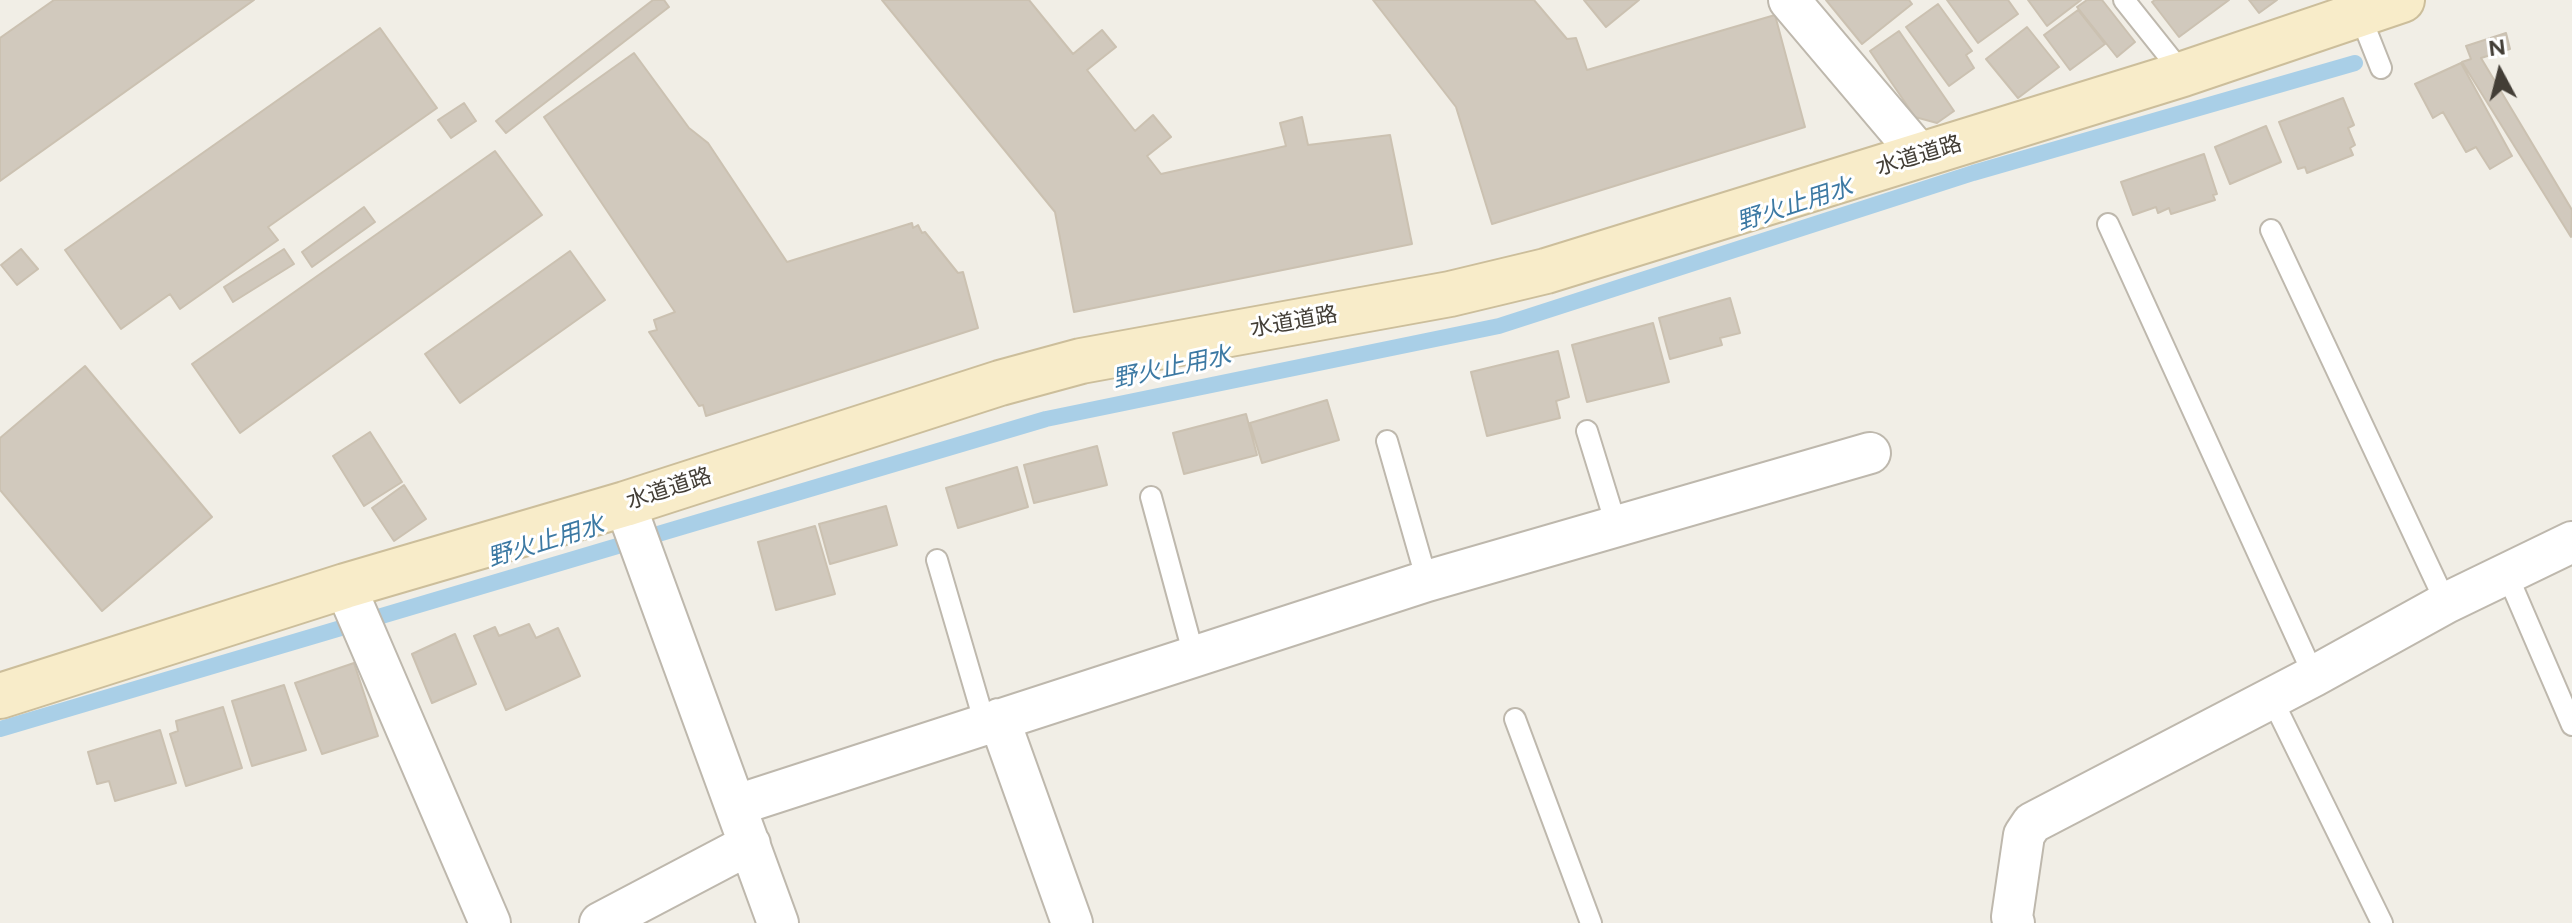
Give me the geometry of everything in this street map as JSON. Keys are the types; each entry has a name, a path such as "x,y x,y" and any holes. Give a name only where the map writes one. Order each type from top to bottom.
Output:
{"street":[{"path":"1789,0 1921,156"},
{"name":"水道道路","path":"0,696 345,586 625,504 1000,383 1081,361 1450,294 1519,277 2183,74 2382,5"},
{"path":"737,805 1427,581 1870,453"},
{"path":"625,504 778,923"},
{"path":"2007,921 2024,835 2032,823 2314,676 2446,603 2572,542"},
{"path":"345,586 490,923"},
{"path":"992,721 1072,923"},
{"path":"600,923 750,844"}],"lane":[{"path":"2124,0 2183,74"},
{"path":"2381,68 2382,5"},
{"path":"2108,224 2314,676"},
{"path":"2271,230 2446,603"},
{"path":"1587,431 1617,528"},
{"path":"1387,441 1427,581"},
{"path":"1151,497 1194,656"},
{"path":"937,560 992,721"},
{"path":"2506,572 2572,725"},
{"path":"2271,697 2382,923"},
{"path":"1515,719 1591,923"}],"building":[{"path":"54,0 254,0 0,181 0,38"},
{"path":"653,0 664,0 669,7 506,133 496,121"},
{"path":"882,0 1029,0 1073,54 1102,30 1116,47 1087,70 1135,131 1153,115 1171,137 1147,156 1161,174 1286,146 1280,123 1302,117 1308,145 1390,135 1412,244 1074,312 1055,212"},
{"path":"1373,0 1534,0 1567,39 1576,38 1587,70 1775,15 1805,127 1492,224 1456,107"},
{"path":"1584,0 1639,0 1606,27"},
{"path":"1826,0 1909,0 1912,4 1862,44"},
{"path":"1947,0 2008,0 2018,14 1978,43"},
{"path":"2028,0 2081,0 2047,26"},
{"path":"2087,0 2102,0 2135,42 2117,57 2077,7"},
{"path":"2229,0 2179,37 2152,2"},
{"path":"2249,0 2277,0 2259,13"},
{"path":"1938,4 1972,51 1966,55 1974,68 1949,86 1906,27"},
{"path":"2078,10 2105,44 2070,70 2044,35"},
{"path":"2027,27 2059,67 2018,98 1986,59"},
{"path":"380,28 437,108 268,227 278,240 180,309 170,294 121,329 65,250"},
{"path":"1899,31 1954,111 1937,123 1915,117 1870,51"},
{"path":"2506,33 2510,49 2481,58 2572,210 2571,237 2462,62 2471,59 2466,46"},
{"path":"634,53 689,128 708,143 787,262 912,223 913,228 918,225 958,273 963,272 978,328 706,416 703,405 699,406 649,332 657,330 654,320 675,312 544,117"},
{"path":"2461,63 2512,156 2490,169 2476,147 2466,152 2443,112 2433,118 2415,84"},
{"path":"2343,98 2354,125 2348,128 2355,145 2350,148 2353,155 2307,173 2305,167 2298,169 2279,122"},
{"path":"464,103 476,121 451,138 438,120"},
{"path":"2266,126 2281,162 2230,184 2215,147"},
{"path":"495,151 542,215 240,433 192,364"},
{"path":"2204,154 2217,194 2213,195 2215,200 2171,214 2169,208 2158,213 2156,207 2133,215 2121,182"},
{"path":"364,207 375,222 312,267 302,252"},
{"path":"21,249 38,269 17,285 1,265"},
{"path":"284,249 294,264 233,302 224,287"},
{"path":"570,251 605,300 460,403 425,354"},
{"path":"1730,298 1740,333 1720,338 1722,345 1670,359 1659,318"},
{"path":"1653,323 1669,382 1587,402 1572,345"},
{"path":"1558,351 1569,397 1556,401 1560,418 1487,436 1471,372"},
{"path":"85,366 212,517 102,611 0,490 0,438"},
{"path":"1327,400 1339,440 1262,463 1250,423"},
{"path":"1246,414 1257,455 1184,474 1173,433"},
{"path":"370,432 402,482 364,506 333,456"},
{"path":"1097,446 1107,485 1034,503 1024,465"},
{"path":"1017,467 1028,507 958,528 946,488"},
{"path":"404,485 426,519 394,541 372,508"},
{"path":"886,506 897,545 830,564 819,524"},
{"path":"815,526 835,594 776,610 758,542"},
{"path":"529,624 536,638 558,628 580,676 506,710 474,636 495,627 499,636"},
{"path":"455,634 476,684 432,703 412,654"},
{"path":"354,663 378,736 322,754 295,683"},
{"path":"284,685 306,750 252,766 232,701"},
{"path":"223,707 242,768 186,786 170,734 178,731 176,721"},
{"path":"160,730 176,783 115,801 109,781 97,784 88,752"}],"waterway":[{"name":"野火止用水","path":"0,729 1046,419 1499,326 1973,173 2355,63"}]}
